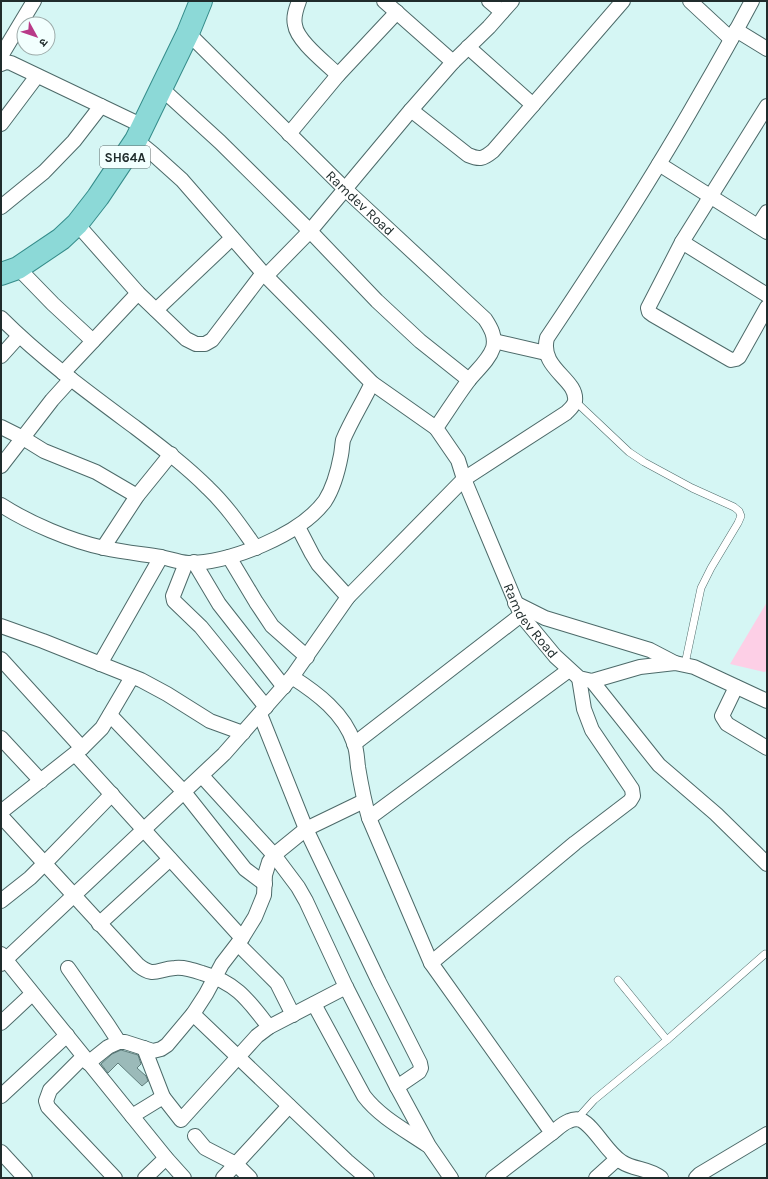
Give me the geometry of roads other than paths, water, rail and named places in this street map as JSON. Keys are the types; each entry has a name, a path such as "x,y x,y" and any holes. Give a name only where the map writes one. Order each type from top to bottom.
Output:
{"main road":[{"name":"SH64A","path":"6,269 63,224 102,178 138,129 190,1"},
{"name":"SH64A","path":"6,269 61,239 77,224 98,197 162,89 202,1"}],"street":[{"path":"1,56 34,1"},
{"path":"299,1 294,15 295,27 300,37 338,74"},
{"path":"384,1 453,62"},
{"path":"489,1 502,12"},
{"path":"77,224 138,293 186,339 196,344 205,344 212,340 265,274 310,231 453,62 512,1"},
{"path":"411,110 468,155 477,158 486,158 493,152 623,1"},
{"path":"690,1 733,35 767,49"},
{"path":"184,1178 3,959 202,776 243,733 288,682 348,597 464,480 566,413 572,407 575,401 574,393 549,360 545,345 547,338 590,275 659,164 699,97 752,1"},
{"path":"289,134 338,74 397,12"},
{"name":"Ramdev Road","path":"188,34 346,189 485,319 493,330 494,341"},
{"path":"468,47 533,105"},
{"path":"1,64 6,62 11,63 101,106 138,129 152,153 182,180 265,274 372,383 436,428 469,380 488,357 493,348 494,341 546,352"},
{"path":"1,124 37,76"},
{"path":"162,89 220,142 310,231 377,301 420,341 469,380"},
{"path":"1,207 44,172 74,141 101,106"},
{"path":"767,106 682,242 648,308 649,312 653,315 731,360 738,357 767,307"},
{"path":"659,164 763,229 767,212"},
{"path":"156,310 232,238"},
{"path":"682,242 767,295"},
{"path":"6,269 52,304 93,342"},
{"path":"1,466 93,342 138,293"},
{"path":"1,318 19,336 67,376 170,454 209,488 229,511 256,548"},
{"path":"1,356 19,336"},
{"path":"1,504 15,513 52,530 103,548 190,562 229,557 256,548 298,527 314,514 331,491 337,472 343,441 372,383"},
{"path":"1,427 44,451 96,472 137,496"},
{"name":"Ramdev Road","path":"436,428 458,460 464,480 521,615 580,676 659,765 716,814 767,864"},
{"path":"103,548 137,496 170,454"},
{"path":"298,527 318,564 348,597"},
{"path":"100,664 161,557"},
{"path":"229,557 272,626 307,657"},
{"path":"190,562 219,604 288,682 312,690 336,711 349,731 354,744 364,801 370,818 431,963 552,1133"},
{"path":"190,562 174,596 174,601 201,627 263,710 306,829 420,1064 421,1068 419,1072 397,1087"},
{"path":"515,603 545,618 650,650 680,663 694,666 767,701"},
{"path":"354,744 521,615"},
{"path":"1,626 43,641 132,677 167,694 210,721 243,733"},
{"path":"1,659 79,751 112,794 277,983 293,1015"},
{"path":"370,818 580,676 680,663"},
{"path":"431,963 575,843 630,802 634,796 632,789 592,730 584,709 580,676"},
{"path":"1,812 79,751 102,728 132,677"},
{"path":"736,687 723,712 723,720 727,724 767,748"},
{"path":"110,715 184,792 245,869 265,884"},
{"path":"1,738 40,781"},
{"path":"202,776 292,877 306,901 346,988 397,1087 429,1146 451,1178"},
{"path":"1,901 46,863 112,794"},
{"path":"115,1178 48,1108 46,1101 50,1090 86,1060 118,1042 125,1042 153,1051 161,1049 167,1045 193,1014 206,994 222,964 240,941 260,908 264,895 265,875 269,862 274,855 306,829 364,801"},
{"path":"1,816 46,863 73,896 99,924 146,972 153,973 175,968 188,969 215,977 246,997 269,1027"},
{"path":"99,924 170,859"},
{"path":"68,968 118,1042"},
{"path":"144,1048 163,1097 181,1120 257,1036 269,1027 346,988"},
{"path":"1,1023 32,994"},
{"path":"314,1004 364,1096 371,1105 380,1113 429,1146"},
{"path":"193,1014 347,1161 367,1178"},
{"path":"1,1096 67,1035"},
{"path":"132,1116 163,1097"},
{"path":"223,1178 290,1106"},
{"path":"494,1178 570,1120 576,1119 582,1120 617,1159 626,1165 648,1170 661,1178"},
{"path":"696,1178 700,1174 767,1134"},
{"path":"195,1136 205,1148 236,1164 250,1178"},
{"path":"1,1152 25,1178"},
{"path":"145,1178 166,1158"},
{"path":"596,1178 617,1159"}],"lane":[{"path":"575,401 629,452 644,462 692,488 734,507 739,511 741,516 738,523 710,568 701,588 680,663"},
{"path":"576,1119 594,1100 667,1040 765,954"},
{"path":"618,980 667,1040"}]}
